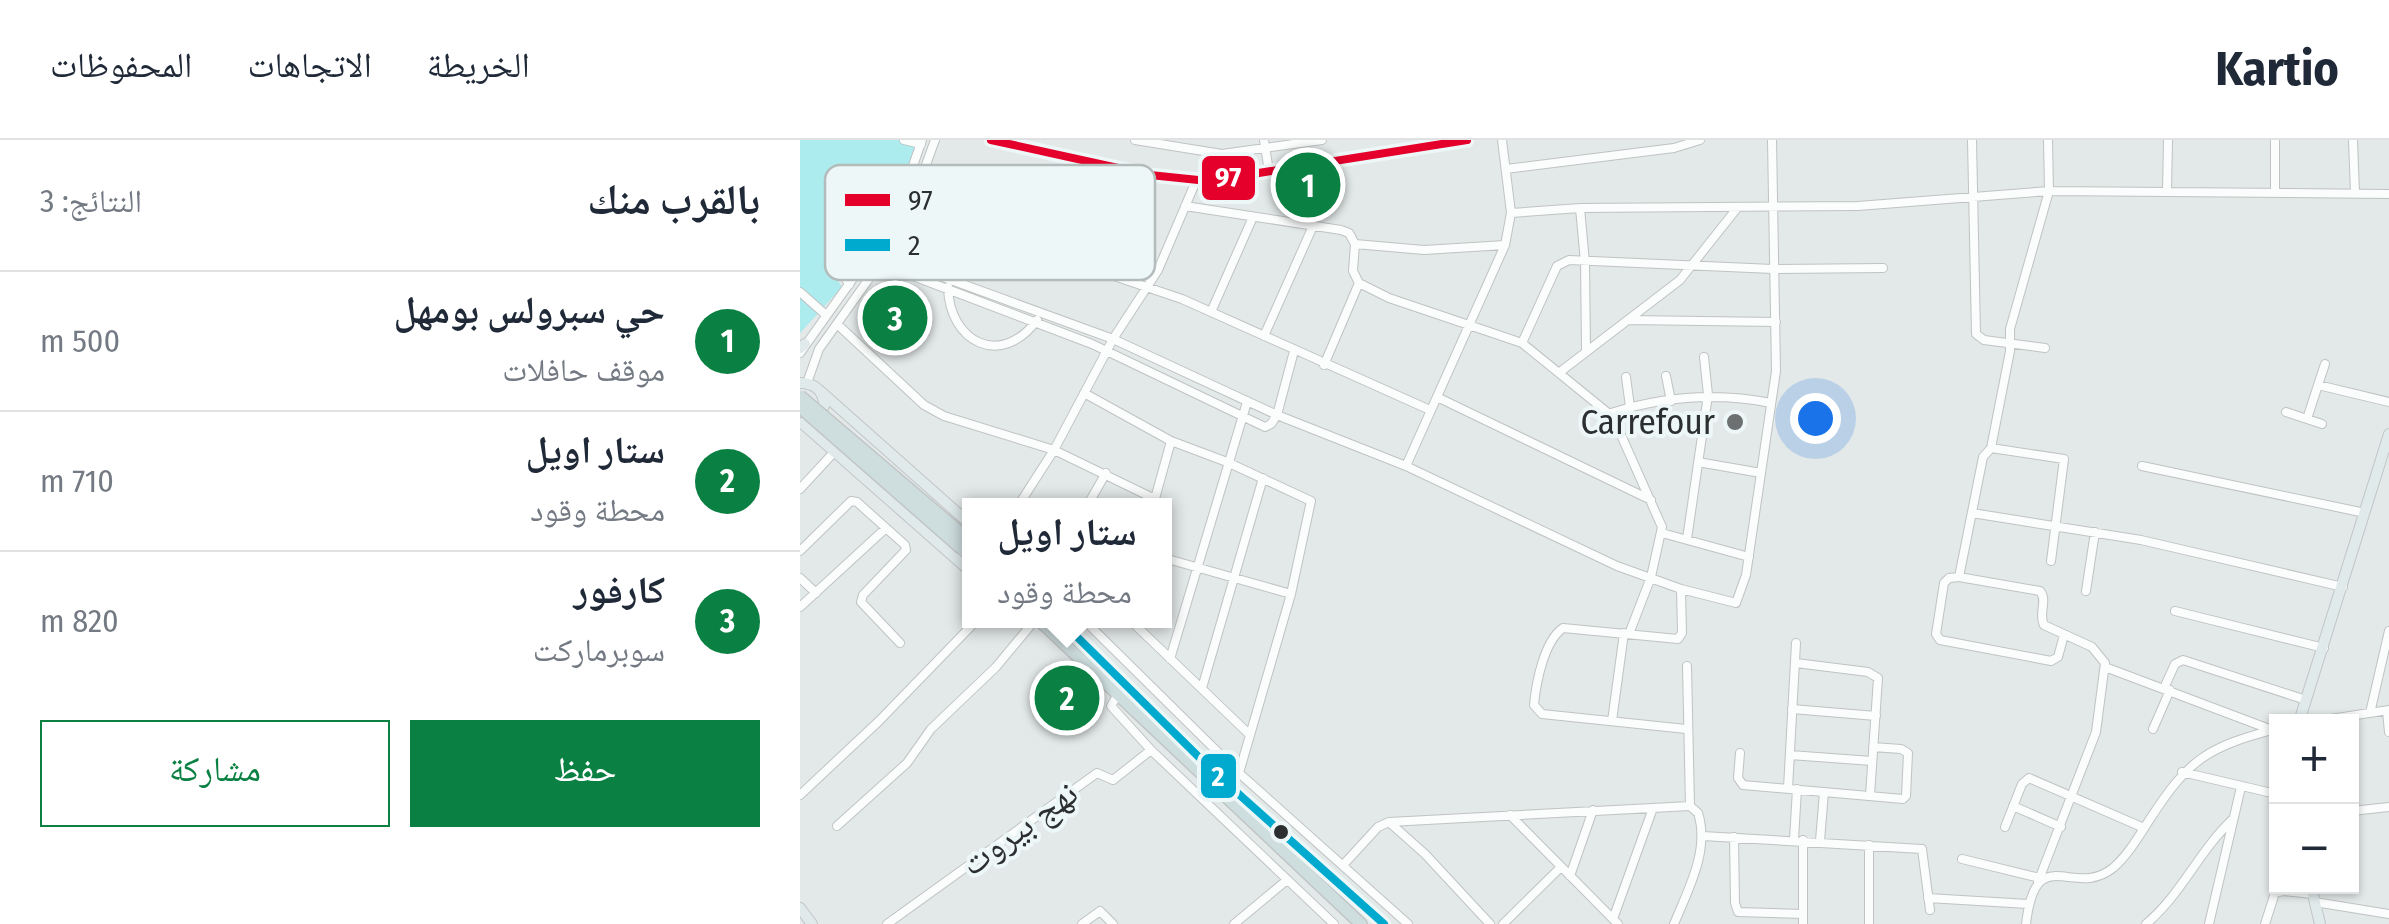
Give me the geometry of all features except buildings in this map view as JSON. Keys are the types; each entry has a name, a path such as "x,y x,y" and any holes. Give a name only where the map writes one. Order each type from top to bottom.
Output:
{"highway":[{"path":"800,396 962,542"},
{"path":"800,407 962,542"},
{"path":"1046,628 1361,924"},
{"path":"1068,628 1214,772 1384,924"}],"main road":[{"path":"990,140 1104,165"},
{"path":"1155,176 1221,180 1467,140"},
{"path":"802,382 819,390 962,517"},
{"path":"801,422 814,420 822,412 824,400 819,390"},
{"path":"801,422 962,564"},
{"path":"2302,714 2389,434"},
{"path":"2313,894 2320,924"},
{"path":"800,908 812,924"}],"street":[{"path":"904,140 922,142"},
{"path":"926,165 935,140"},
{"path":"1134,140 1223,154 1265,144 1322,140"},
{"path":"1406,466 1505,245 1511,213 1502,140"},
{"path":"1506,169 1640,153 1700,140"},
{"path":"1038,317 1113,339 1247,402 1406,466 1580,549 1650,577 1736,603 1749,557 1777,357 1772,140"},
{"path":"1972,140 1976,334 1984,340 2045,348"},
{"path":"1959,577 1983,457 1991,448 2010,329 2049,191 2048,140"},
{"path":"2168,140 2168,192"},
{"path":"2274,192 2275,140"},
{"path":"2353,140 2355,193"},
{"path":"1265,144 1269,171"},
{"path":"1221,180 1223,154"},
{"path":"1155,271 1196,181"},
{"path":"1511,213 1580,208 1858,206 2049,191 2389,194"},
{"path":"1185,206 1346,231 1355,244 1354,271 1359,283 1389,298 1522,343 1610,413 1662,533 1650,577 1627,634 1612,722"},
{"path":"1560,372 1692,266 1738,207"},
{"path":"1580,208 1586,350"},
{"path":"1211,312 1252,217"},
{"path":"1264,336 1313,226"},
{"path":"1355,244 1424,250 1505,245"},
{"path":"1522,343 1557,266 1569,260 1774,269 1884,268"},
{"path":"847,280 849,285"},
{"path":"802,348 852,280"},
{"path":"802,382 870,280"},
{"path":"941,280 1038,317 1265,427 1277,415 1294,351"},
{"path":"1130,280 1430,410"},
{"path":"1023,498 1054,450 1106,350 1151,280"},
{"path":"950,283 954,321 979,343 1011,342 1038,317"},
{"path":"1324,365 1359,283"},
{"path":"800,292 826,315"},
{"path":"1629,320 1776,322"},
{"path":"837,324 934,411 1054,450 1106,473 1147,498"},
{"path":"1686,539 1708,395 1704,357"},
{"path":"2307,419 2325,364"},
{"path":"1666,376 1670,401"},
{"path":"1626,378 1630,407"},
{"path":"2318,385 2389,402"},
{"path":"1084,392 1172,441 1308,498 1312,504 1291,594 1239,772"},
{"path":"1610,413 1708,395 1771,403"},
{"path":"1437,397 1650,500"},
{"path":"1170,659 1247,402"},
{"path":"2286,412 2322,424"},
{"path":"1155,498 1172,441"},
{"path":"1991,448 2064,459 2051,561"},
{"path":"800,488 836,450"},
{"path":"1698,462 1761,473"},
{"path":"2142,466 2365,512"},
{"path":"1092,498 1106,473"},
{"path":"1202,688 1263,478"},
{"path":"800,552 853,500 905,544 906,550 862,595 861,602 900,642"},
{"path":"1972,513 2095,532 2343,588"},
{"path":"800,607 886,528"},
{"path":"2086,592 2095,532"},
{"path":"1662,533 1749,557"},
{"path":"1172,560 1291,594"},
{"path":"2026,924 2028,904 2098,726 2106,667 2092,647 2042,622 2044,597 2040,591 1959,577 1949,578 1943,584 1936,634 1940,640 2050,661 2057,658 2064,635"},
{"path":"800,578 816,594"},
{"path":"1682,588 1681,637 1558,630 1551,639 1534,705 1542,714 1686,730"},
{"path":"2175,612 2324,648"},
{"path":"800,795 871,730 968,628"},
{"path":"837,826 907,763 931,730 1030,628"},
{"path":"1092,628 1239,772 1408,924"},
{"path":"1138,628 1250,735"},
{"path":"2370,713 2389,631"},
{"path":"1734,837 1736,910 1803,919 1790,755 1796,642"},
{"path":"2153,729 2176,663 2186,661 2306,700"},
{"path":"1796,663 1876,676 1879,682 1870,796"},
{"path":"1687,666 1690,806"},
{"path":"2106,667 2269,728"},
{"path":"1118,694 1110,706 1151,750 1334,924"},
{"path":"1792,709 1876,716"},
{"path":"2359,715 2388,710 2389,732"},
{"path":"1962,859 2040,880 2101,876 2118,863 2182,772 2209,752 2269,732"},
{"path":"1740,753 1741,784 1901,800 1906,796 1908,753 1874,748"},
{"name":"نهج بيروت","path":"887,924 1097,772 1114,780 1151,750"},
{"path":"1790,755 1872,761"},
{"path":"2182,772 2269,792"},
{"path":"2006,827 2027,778 2144,828"},
{"path":"2209,924 2242,786"},
{"path":"1820,841 1824,792"},
{"path":"1344,864 1378,827 1389,822 1690,806 1698,813 1703,836 1697,864 1674,924"},
{"path":"2013,806 2060,826"},
{"path":"2359,810 2389,807"},
{"path":"1613,919 1653,808"},
{"path":"1570,876 1592,810"},
{"path":"1510,815 1613,919"},
{"path":"2150,923 2205,848 2232,820"},
{"path":"1389,822 1490,924"},
{"path":"1703,836 1922,849 1930,910"},
{"path":"1869,844 1869,924"},
{"path":"1502,924 1561,867"},
{"path":"1234,924 1287,880"},
{"path":"2266,924 2274,894"},
{"path":"2313,894 2389,914"},
{"path":"1928,898 2028,904"},
{"path":"1082,924 1100,911 1113,924"},
{"path":"1597,924 1613,919"}],"shaded area":[{"path":"800,140 917,140 908,165 825,165 825,280 838,280 842,287 800,333"}],"transit line":[{"name":"97","path":"991,140 1105,165"},
{"name":"97","path":"1155,176 1208,181 1467,140"},
{"name":"2","path":"1068,628 1214,772 1384,924"}],"place":[{"name":"حي سبرولس بومهل","path":"1308,185"},
{"name":"كارفور","path":"895,318"},
{"name":"Carrefour","path":"1735,422"},
{"name":"ستار اويل","path":"1067,698"}]}
